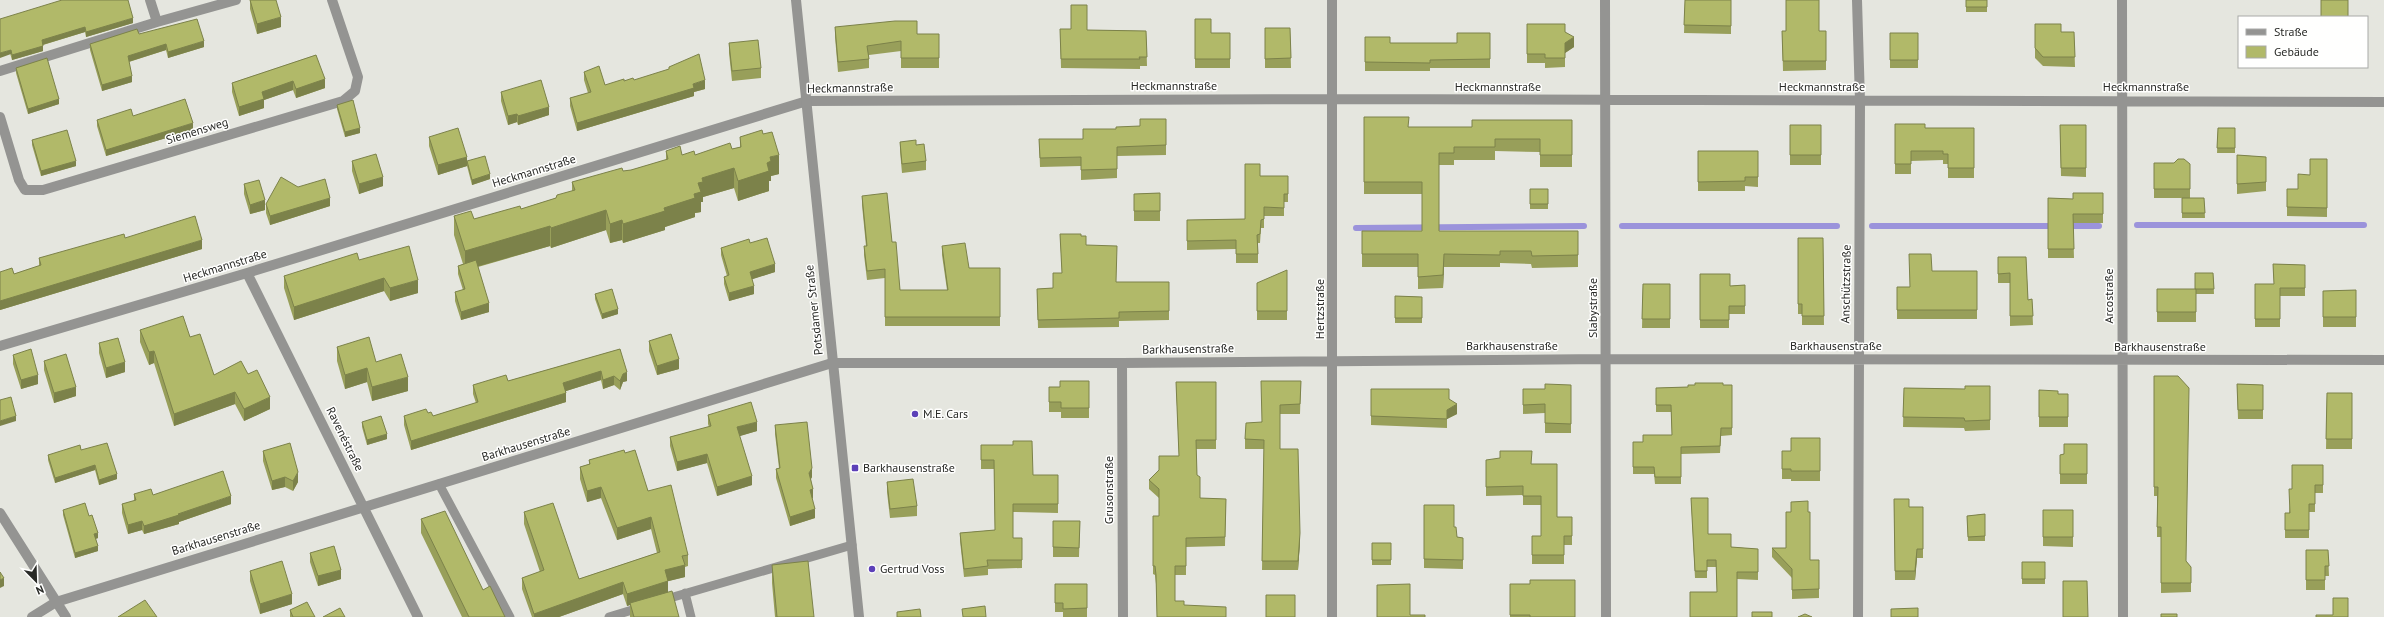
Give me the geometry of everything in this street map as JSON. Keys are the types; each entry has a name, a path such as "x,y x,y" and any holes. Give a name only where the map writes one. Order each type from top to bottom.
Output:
{"street":[{"path":"150,0 156,22"},
{"path":"0,71 156,22 236,0"},
{"name":"Siemensweg","path":"0,117 19,180 25,190 43,190 343,101 355,92 358,77 332,0"},
{"name":"Potsdamer Straße","path":"796,0 859,617"},
{"name":"Hertzstraße","path":"1332,0 1332,617"},
{"name":"Slabystraße","path":"1605,0 1606,617"},
{"name":"Anschützstraße","path":"1857,0 1860,101 1858,617"},
{"name":"Arcostraße","path":"2122,0 2123,617"},
{"name":"Heckmannstraße","path":"0,346 247,273 807,101 1332,99 1606,101 2122,100 2384,102"},
{"name":"Ravenéstraße","path":"247,273 418,617"},
{"name":"Barkhausenstraße","path":"32,617 56,602 363,506 832,363 1122,363 1333,360 1606,359 2384,360"},
{"name":"Grusonstraße","path":"1122,363 1122,617"},
{"path":"0,513 66,617"}],"lane":[{"path":"439,484 510,617"},
{"path":"614,616 685,593 852,545"},
{"path":"685,593 691,617"}],"building":[{"path":"62,0 128,0 133,18 86,32 85,27 42,40 43,46 12,55 11,50 0,53 0,19"},
{"path":"250,0 276,0 281,17 257,24"},
{"path":"1685,0 1731,0 1731,26 1684,25"},
{"path":"1786,0 1819,0 1819,31 1826,31 1826,61 1783,61 1782,31 1786,31"},
{"path":"1966,0 1987,0 1987,7 1966,7"},
{"path":"2321,0 2348,0 2348,16 2321,16"},
{"path":"1071,5 1087,5 1087,30 1146,31 1147,57 1139,57 1140,59 1061,59 1060,29 1071,29"},
{"path":"197,19 204,41 168,52 166,44 128,56 132,76 102,85 90,44 137,29 139,34"},
{"path":"1195,19 1211,19 1211,33 1230,33 1230,59 1195,59"},
{"path":"895,21 917,21 917,34 939,34 939,58 901,58 901,41 867,46 869,59 838,62 835,27"},
{"path":"1527,24 1565,24 1565,32 1574,37 1565,43 1565,58 1545,58 1545,54 1527,54"},
{"path":"2035,24 2061,24 2061,32 2074,32 2075,57 2043,57 2035,48"},
{"path":"1265,28 1290,28 1291,58 1265,59"},
{"path":"1457,33 1490,33 1490,59 1430,60 1430,63 1365,62 1365,37 1390,37 1390,43 1457,43"},
{"path":"1890,33 1918,33 1918,60 1890,60"},
{"path":"758,40 761,68 732,71 729,43"},
{"path":"699,54 705,80 693,84 694,88 577,123 570,98 591,92 584,72 599,66 605,85 624,79 624,81 633,78 634,80 669,69 669,67"},
{"path":"316,55 325,79 296,89 293,81 262,92 264,99 239,107 232,83"},
{"path":"47,58 59,99 28,109 16,68"},
{"path":"541,80 549,107 518,116 517,114 508,116 501,92"},
{"path":"185,99 193,123 106,150 97,120 131,109 133,116"},
{"path":"353,100 360,128 345,132 337,105"},
{"path":"1364,117 1409,117 1408,127 1472,127 1472,120 1572,120 1572,155 1540,155 1540,139 1495,139 1495,147 1454,147 1454,153 1439,153 1439,231 1578,231 1578,255 1532,256 1531,251 1500,251 1500,255 1444,254 1443,275 1418,277 1418,254 1362,254 1362,231 1422,231 1422,182 1364,182"},
{"path":"1140,119 1166,119 1166,145 1117,147 1117,169 1081,170 1081,157 1040,158 1039,139 1083,139 1083,129 1116,129 1116,127 1140,126"},
{"path":"1895,124 1925,124 1925,128 1974,128 1974,168 1948,168 1948,154 1943,154 1943,151 1911,151 1911,164 1895,164"},
{"path":"1790,125 1821,125 1821,155 1790,155"},
{"path":"2060,125 2086,125 2086,168 2061,168"},
{"path":"458,128 467,157 438,165 429,137"},
{"path":"2218,128 2235,128 2235,148 2217,148"},
{"path":"67,130 76,161 41,171 32,140"},
{"path":"762,130 763,134 772,132 779,155 770,157 771,161 767,163 769,171 738,181 734,168 702,178 703,182 698,183 701,192 694,194 695,198 664,208 665,211 623,224 622,220 610,224 606,210 551,228 550,226 465,251 454,216 471,211 474,219 520,206 521,209 556,198 557,195 575,190 572,182 622,168 623,171 631,170 668,159 666,151 680,146 682,155 694,151 695,155 730,143 732,149 741,147 740,137"},
{"path":"916,140 916,145 924,144 926,161 902,164 900,142"},
{"path":"1698,151 1758,151 1758,177 1745,177 1745,181 1698,182"},
{"path":"376,154 383,177 359,184 352,161"},
{"path":"2237,155 2266,157 2266,182 2237,184"},
{"path":"485,156 490,174 472,180 467,161"},
{"path":"2178,159 2184,159 2190,164 2190,189 2154,189 2154,163 2174,163"},
{"path":"2310,159 2327,159 2327,208 2287,207 2287,189 2298,189 2298,174 2310,175"},
{"path":"1245,164 1260,164 1260,176 1288,176 1288,194 1284,194 1284,208 1264,207 1264,219 1261,220 1260,234 1257,235 1258,254 1236,254 1236,240 1187,241 1187,220 1245,219"},
{"path":"281,177 298,187 325,179 330,198 270,216 266,204"},
{"path":"259,180 265,200 250,205 244,184"},
{"path":"1530,189 1548,189 1548,204 1530,204"},
{"path":"887,193 892,242 896,242 900,290 948,290 942,246 965,243 969,268 1000,268 1000,317 885,317 885,269 867,271 864,246 867,246 862,196"},
{"path":"1160,193 1160,211 1134,211 1134,194"},
{"path":"2073,193 2103,193 2103,214 2073,214 2074,249 2048,249 2048,198 2073,199"},
{"path":"2182,198 2204,198 2205,213 2182,213"},
{"path":"195,216 202,240 0,301 0,272 12,268 14,274 41,265 39,258 124,234 125,238"},
{"path":"1060,234 1081,234 1081,236 1086,236 1086,245 1117,246 1116,282 1169,282 1169,311 1119,312 1119,318 1038,320 1037,289 1053,288 1053,273 1062,273"},
{"path":"767,238 775,264 750,272 754,286 729,293 724,277 729,275 721,248 749,239 750,243"},
{"path":"1798,238 1823,238 1824,316 1802,316 1802,304 1798,304"},
{"path":"409,246 418,280 390,288 384,278 294,307 284,276 357,253 359,260"},
{"path":"1909,254 1931,254 1932,271 1977,271 1977,310 1897,310 1897,287 1910,287"},
{"path":"1998,257 2026,257 2028,300 2032,299 2033,316 2010,316 2010,273 1998,274"},
{"path":"476,260 489,303 461,312 455,292 465,289 458,266"},
{"path":"2273,264 2305,265 2305,288 2280,288 2280,319 2255,319 2255,284 2274,284"},
{"path":"1287,270 1287,311 1257,311 1257,283"},
{"path":"2195,273 2213,273 2214,289 2195,289"},
{"path":"1700,274 1730,274 1730,286 1745,285 1745,306 1729,306 1729,320 1700,320"},
{"path":"1643,284 1670,284 1670,319 1642,319"},
{"path":"612,289 618,309 602,314 595,294"},
{"path":"2157,289 2196,289 2196,312 2157,312"},
{"path":"2356,290 2356,317 2323,317 2323,291"},
{"path":"1395,296 1422,297 1422,318 1395,318"},
{"path":"183,316 190,337 200,334 214,375 241,361 248,374 257,370 270,397 244,409 235,392 174,414 154,351 149,352 140,330"},
{"path":"671,334 679,359 657,366 649,341"},
{"path":"369,337 376,362 401,354 408,377 372,387 367,368 345,375 337,347"},
{"path":"118,338 125,362 106,368 99,343"},
{"path":"31,349 38,375 21,380 13,355"},
{"path":"620,349 627,372 623,374 620,381 614,376 603,380 601,371 563,383 566,393 411,441 404,416 426,409 428,413 431,412 433,416 478,402 473,385 506,375 508,381"},
{"path":"66,354 76,387 54,393 44,361"},
{"path":"2154,376 2178,376 2189,388 2186,561 2191,567 2191,583 2161,583 2161,527 2157,527 2158,487 2154,487"},
{"path":"1060,381 1089,381 1089,408 1061,408 1061,402 1049,402 1049,387 1060,387"},
{"path":"1261,381 1301,381 1300,404 1280,405 1280,449 1298,449 1300,533 1298,561 1262,561 1264,440 1245,439 1246,423 1262,422"},
{"path":"1176,382 1216,382 1216,440 1196,440 1197,475 1200,477 1200,498 1226,499 1225,537 1186,538 1186,566 1175,566 1175,601 1184,601 1184,605 1226,607 1226,617 1157,617 1156,575 1155,566 1153,566 1153,516 1159,516 1159,489 1149,480 1159,470 1159,456 1179,456"},
{"path":"1695,383 1723,383 1723,385 1732,385 1732,428 1721,428 1720,446 1681,447 1681,477 1655,477 1654,467 1633,467 1633,442 1643,442 1643,435 1672,435 1671,405 1656,405 1656,388 1688,387 1688,385 1695,385"},
{"path":"1545,384 1571,385 1571,424 1545,423 1545,404 1523,405 1523,389 1545,389"},
{"path":"2237,384 2263,385 2263,410 2238,410"},
{"path":"1965,386 1990,386 1990,420 1965,421 1964,418 1903,417 1904,388 1965,389"},
{"path":"1371,389 1449,389 1449,399 1457,404 1447,410 1447,419 1371,416"},
{"path":"2039,390 2058,391 2058,394 2068,394 2068,417 2039,417"},
{"path":"2327,393 2352,393 2352,439 2326,439"},
{"path":"11,397 16,416 0,421 0,400"},
{"path":"751,402 757,422 737,427 752,476 717,487 707,454 677,462 670,437 711,426 708,415"},
{"path":"381,416 387,434 367,440 362,422"},
{"path":"807,422 812,468 809,473 813,489 810,490 815,509 790,517 776,469 780,468 775,425"},
{"path":"1791,438 1820,438 1820,471 1791,471 1791,469 1782,469 1782,451 1791,451"},
{"path":"1013,441 1032,441 1033,475 1058,475 1058,504 1013,504 1013,538 1022,538 1022,560 987,560 988,566 964,569 960,533 995,530 994,460 981,460 981,445 1013,445"},
{"path":"107,443 117,474 99,480 95,465 55,478 48,455 80,445 81,450"},
{"path":"290,443 298,472 293,481 285,477 272,481 263,451"},
{"path":"2064,444 2087,444 2087,474 2060,474 2060,455 2064,454"},
{"path":"624,450 625,453 635,450 648,491 671,485 688,555 682,556 685,565 665,570 668,581 627,594 623,582 534,614 522,578 544,570 524,512 553,503 579,579 660,552 651,517 617,528 601,487 587,491 580,467 590,464 589,460"},
{"path":"1500,451 1532,451 1531,464 1557,464 1557,517 1572,517 1572,536 1564,536 1564,555 1532,555 1532,536 1541,536 1541,496 1523,496 1523,486 1486,487 1486,460 1500,458"},
{"path":"2292,465 2323,465 2323,485 2315,485 2315,504 2309,504 2309,530 2285,530 2285,513 2290,513 2289,489 2292,489"},
{"path":"223,471 231,496 144,526 142,521 128,525 122,504 136,500 134,494 151,489 153,495"},
{"path":"913,479 917,506 890,509 887,482"},
{"path":"1691,498 1708,498 1708,534 1731,534 1731,547 1758,549 1758,572 1737,572 1737,617 1690,617 1690,592 1717,592 1716,560 1707,560 1707,571 1695,571"},
{"path":"1894,499 1909,499 1909,507 1923,507 1923,549 1917,549 1915,571 1895,571"},
{"path":"1808,501 1808,512 1810,512 1810,560 1819,560 1819,589 1792,590 1792,569 1772,548 1786,548 1786,512 1791,512 1791,502"},
{"path":"85,503 89,516 92,515 98,533 94,534 98,546 75,553 63,510"},
{"path":"1424,505 1454,505 1454,527 1456,527 1457,537 1463,538 1463,560 1424,559"},
{"path":"2043,510 2073,510 2073,537 2043,537"},
{"path":"445,511 483,590 490,586 505,617 469,617 421,519"},
{"path":"1985,514 1985,536 1968,537 1967,516"},
{"path":"1053,521 1080,521 1079,548 1053,547"},
{"path":"1372,543 1391,543 1391,560 1372,560"},
{"path":"334,546 341,570 318,576 310,553"},
{"path":"2306,550 2328,550 2329,566 2325,566 2325,580 2306,580"},
{"path":"282,561 292,594 260,604 250,571"},
{"path":"808,561 814,617 777,617 772,565"},
{"path":"2022,562 2045,562 2045,579 2022,579"},
{"path":"0,572 4,578 0,580"},
{"path":"1530,580 1575,580 1575,617 1530,617 1530,615 1510,615 1510,584 1530,584"},
{"path":"2063,581 2087,581 2088,617 2063,617"},
{"path":"1055,584 1087,584 1087,608 1063,609 1063,603 1055,603"},
{"path":"1410,584 1410,615 1425,615 1425,617 1377,617 1377,585"},
{"path":"672,591 679,617 634,617 630,603"},
{"path":"1266,595 1295,595 1295,617 1266,617"},
{"path":"2333,598 2348,598 2348,617 2316,617 2316,615 2333,615"},
{"path":"145,600 157,617 118,617"},
{"path":"307,602 315,617 293,617 290,610"},
{"path":"985,606 986,617 963,617 962,609"},
{"path":"340,608 345,617 323,617"},
{"path":"1918,608 1918,617 1891,617 1891,609"},
{"path":"920,609 921,617 897,617 897,612"},
{"path":"1752,612 1772,612 1772,617 1752,617"},
{"path":"1805,614 1812,617 1798,617"},
{"path":"2161,614 2177,614 2177,617 2161,617"}],"waterway":[{"path":"2137,225 2364,225"},
{"path":"1356,228 1584,226"},
{"path":"1622,226 1837,226"},
{"path":"1872,226 2056,226"},
{"path":"2065,226 2099,226"}],"place":[{"name":"M.E. Cars","path":"915,414"},
{"name":"Barkhausenstraße","path":"855,468"},
{"name":"Gertrud Voss","path":"872,569"}]}
